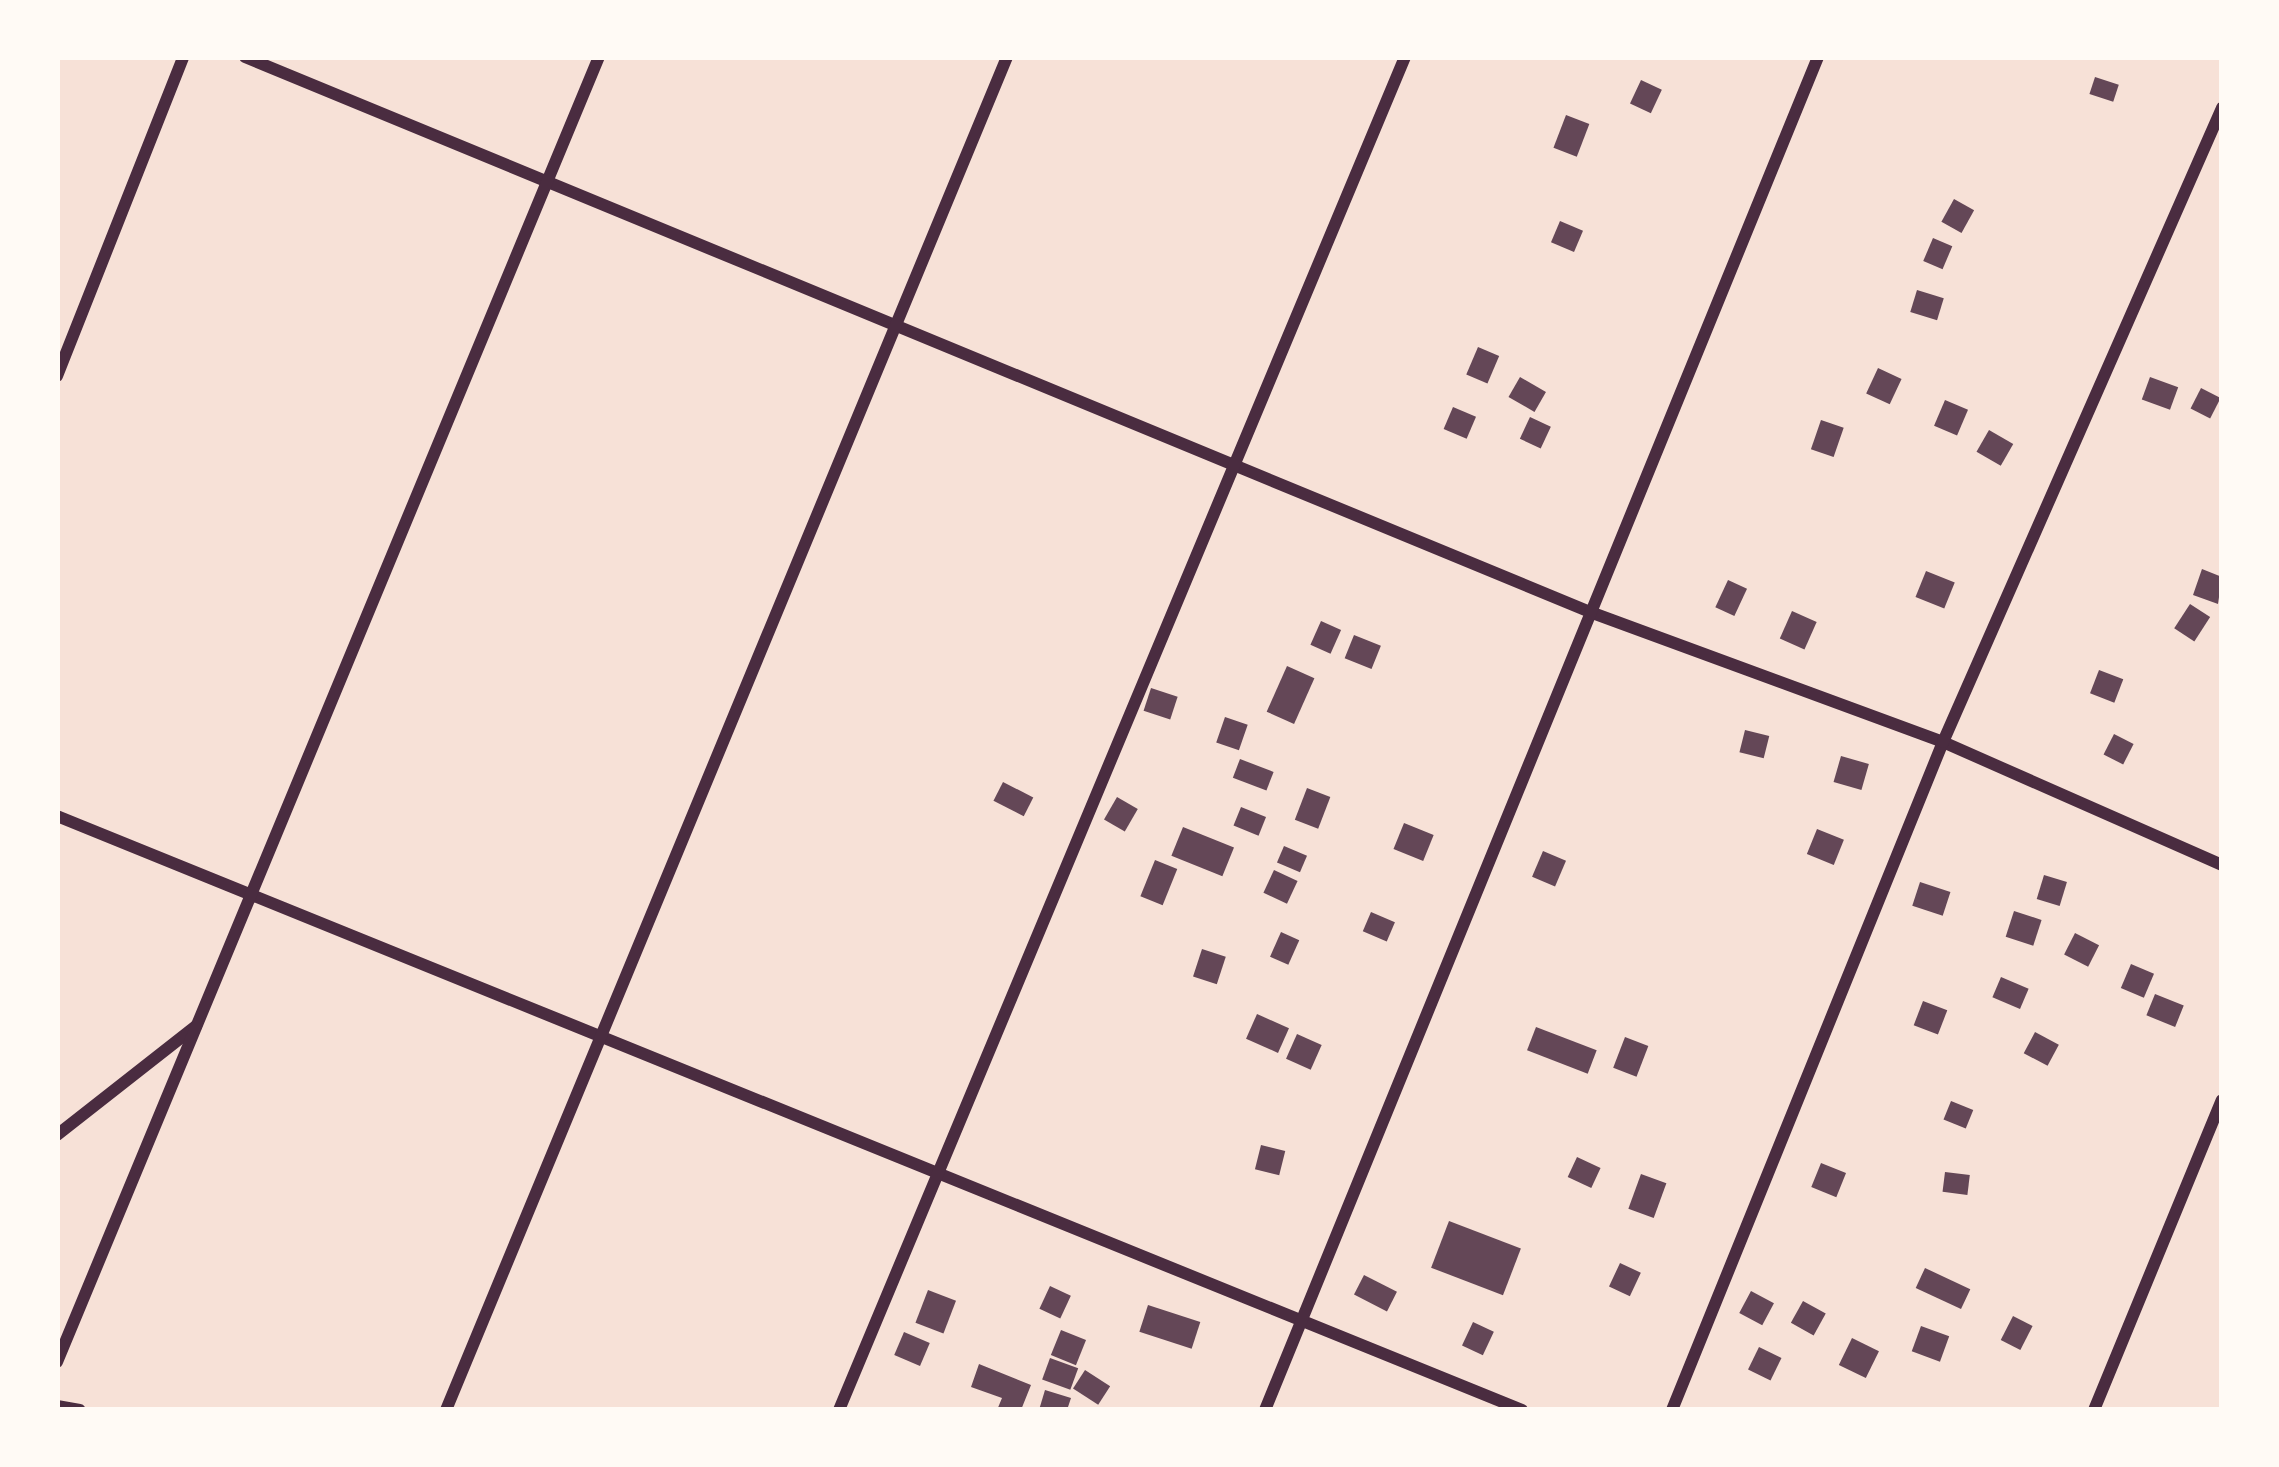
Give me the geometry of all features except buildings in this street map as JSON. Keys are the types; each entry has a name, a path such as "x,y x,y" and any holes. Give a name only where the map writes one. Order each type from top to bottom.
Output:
{"street":[{"path":"57,376 182,57"},
{"path":"245,57 1590,612 1943,742 2222,865"},
{"path":"57,1362 197,1026 255,900 599,57"},
{"path":"446,1410 593,1039 900,328 1007,57"},
{"path":"839,1410 930,1177 1405,57"},
{"path":"1264,1410 1818,57"},
{"path":"1672,1410 1943,742 2222,108"},
{"path":"57,816 930,1177 1522,1410"},
{"path":"57,1135 197,1026"},
{"path":"2093,1410 2222,1100"},
{"path":"57,1406 80,1410"}]}
